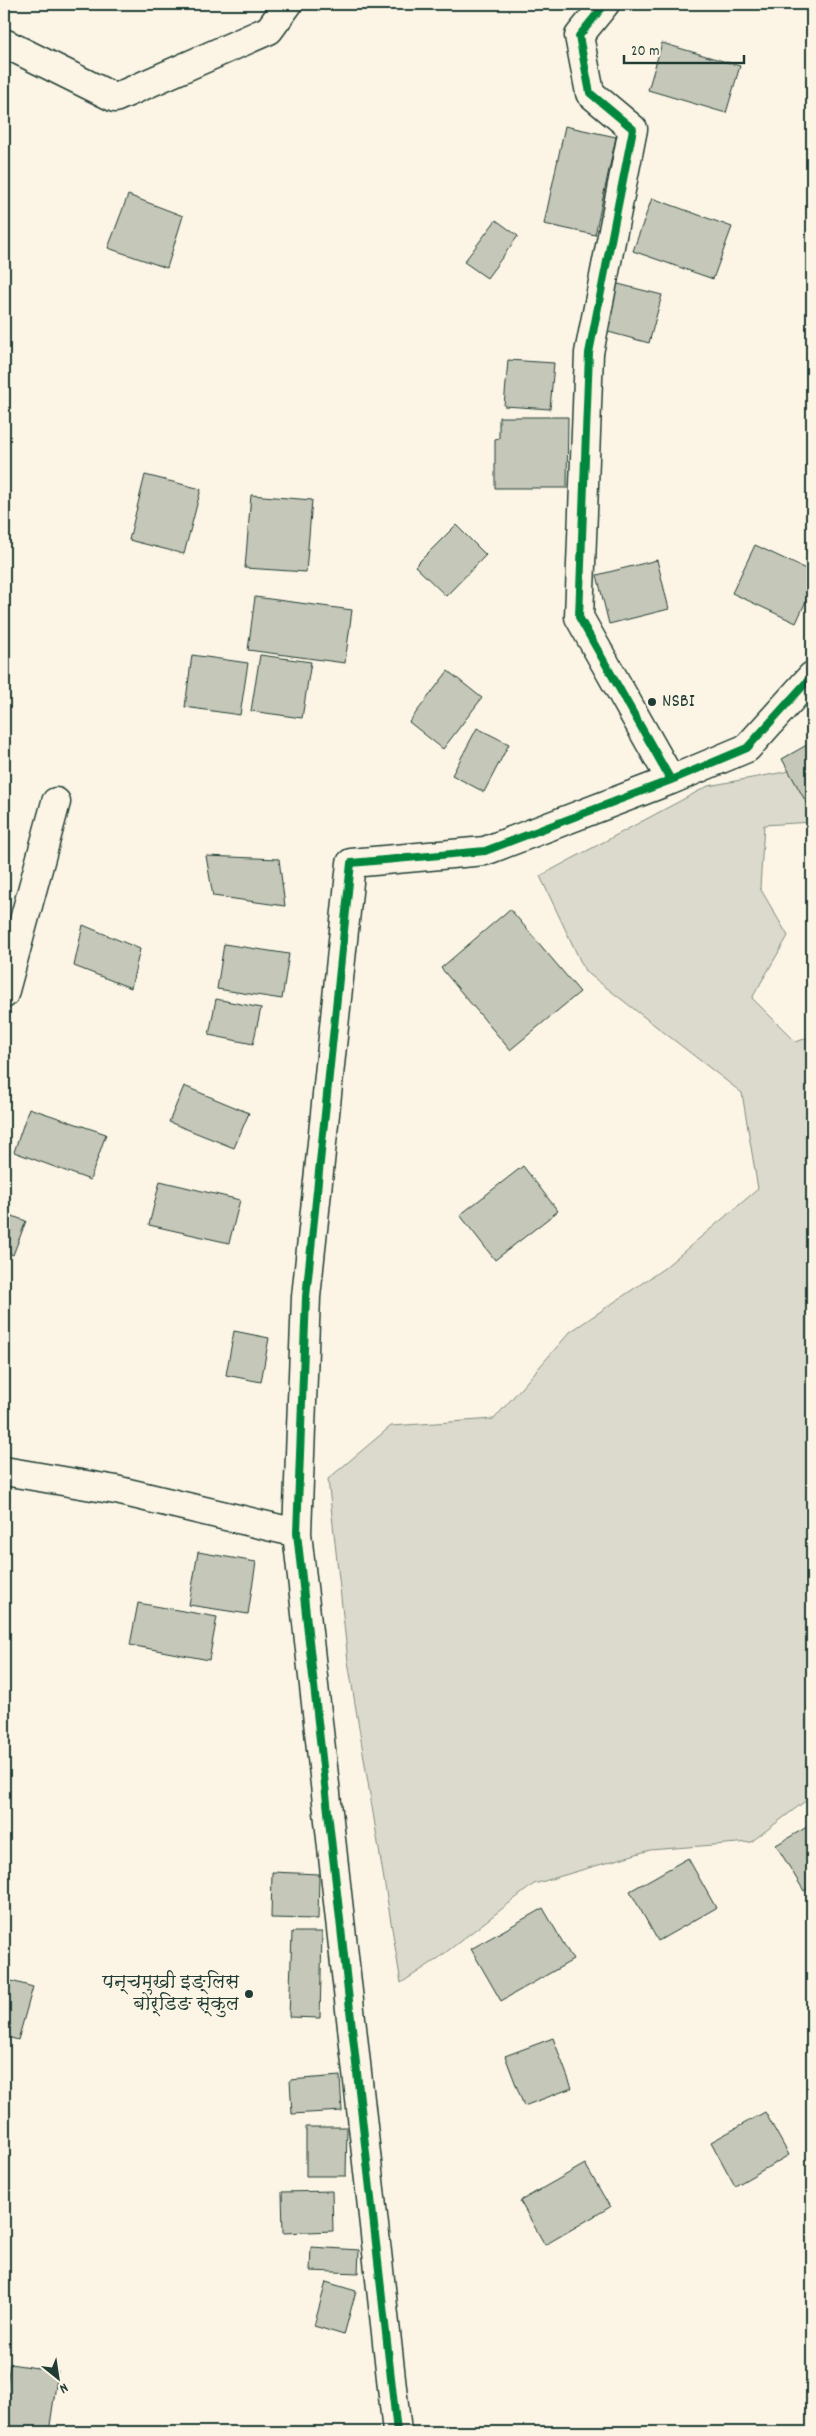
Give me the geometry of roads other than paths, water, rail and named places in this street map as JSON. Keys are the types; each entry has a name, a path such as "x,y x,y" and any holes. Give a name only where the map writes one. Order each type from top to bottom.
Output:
{"street":[{"path":"4,43 115,98 269,30 288,4"},
{"path":"606,4 579,36 590,93 633,129 589,353 579,617 671,780"},
{"path":"397,2432 297,1533 306,1297 352,863 485,851 671,780 747,748 812,676"},
{"path":"4,994 56,802"},
{"path":"4,1471 116,1490 297,1533"}],"place":[{"name":"NSBI","path":"652,702"},
{"name":"पन्चमुखी इङ्लिस बोर्डिङ स्कुल","path":"249,1994"}]}
